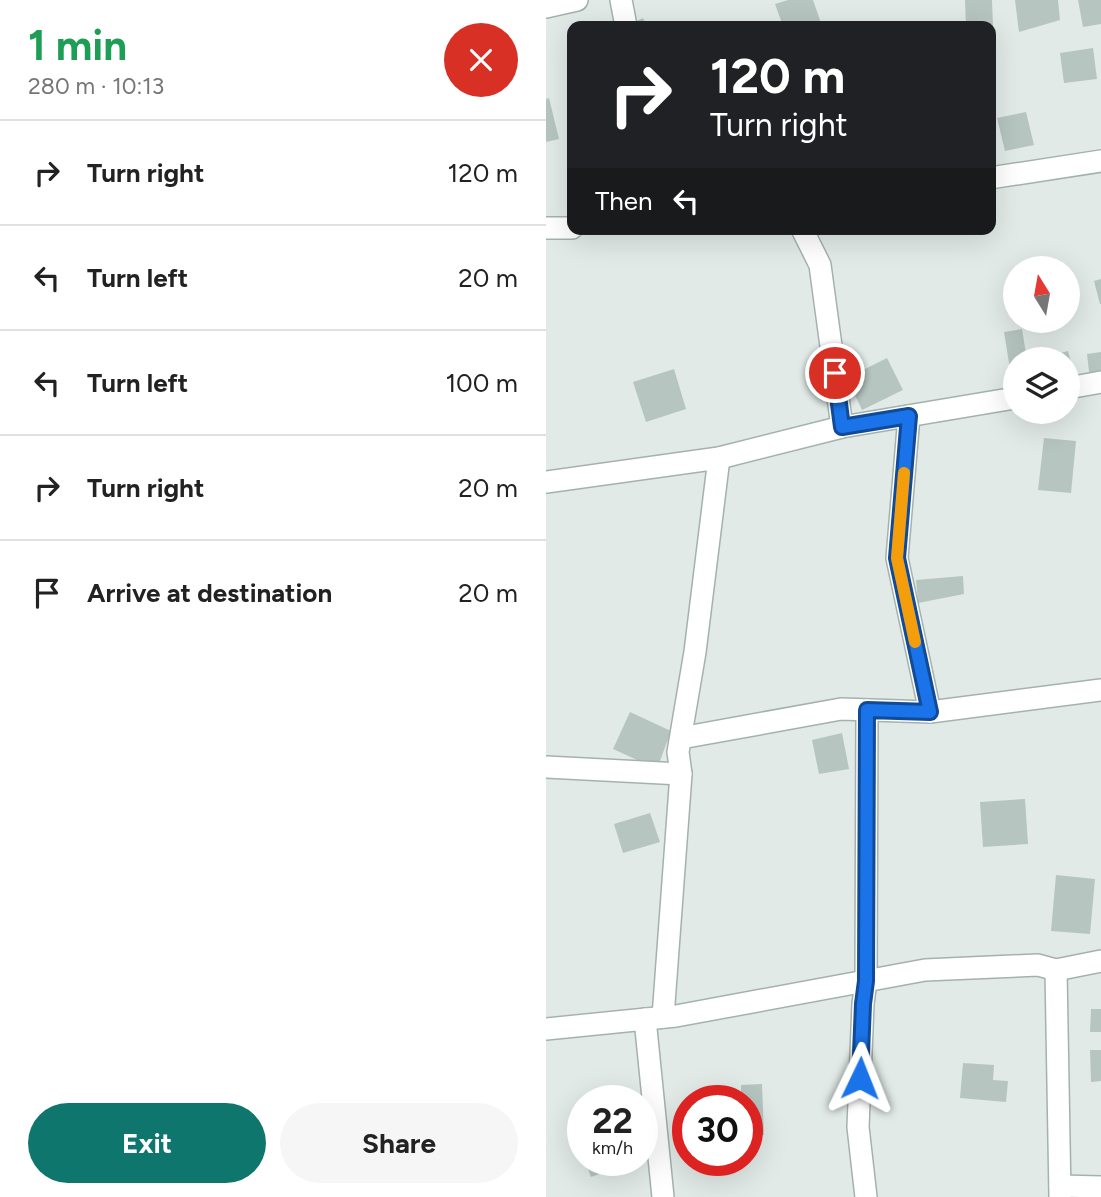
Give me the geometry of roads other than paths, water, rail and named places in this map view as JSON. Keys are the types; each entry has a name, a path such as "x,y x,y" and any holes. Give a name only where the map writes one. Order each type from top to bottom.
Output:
{"street":[{"path":"546,6 577,0"},
{"path":"621,0 625,21"},
{"path":"996,177 1101,161"},
{"path":"546,228 567,228"},
{"path":"805,235 820,265 842,427"},
{"path":"1080,386 1101,382"},
{"path":"546,482 719,458 842,427 1003,399"},
{"path":"909,416 897,558 930,712"},
{"path":"663,1197 654,1018 681,774 678,752 695,652 719,458"},
{"path":"681,738 841,709 930,712 1101,690"},
{"path":"866,1197 858,1127 866,981 867,710"},
{"path":"546,767 681,774"},
{"path":"546,1029 654,1018 925,970 1038,965 1056,970 1101,961"},
{"path":"1056,970 1060,1192 1101,1187"}]}
